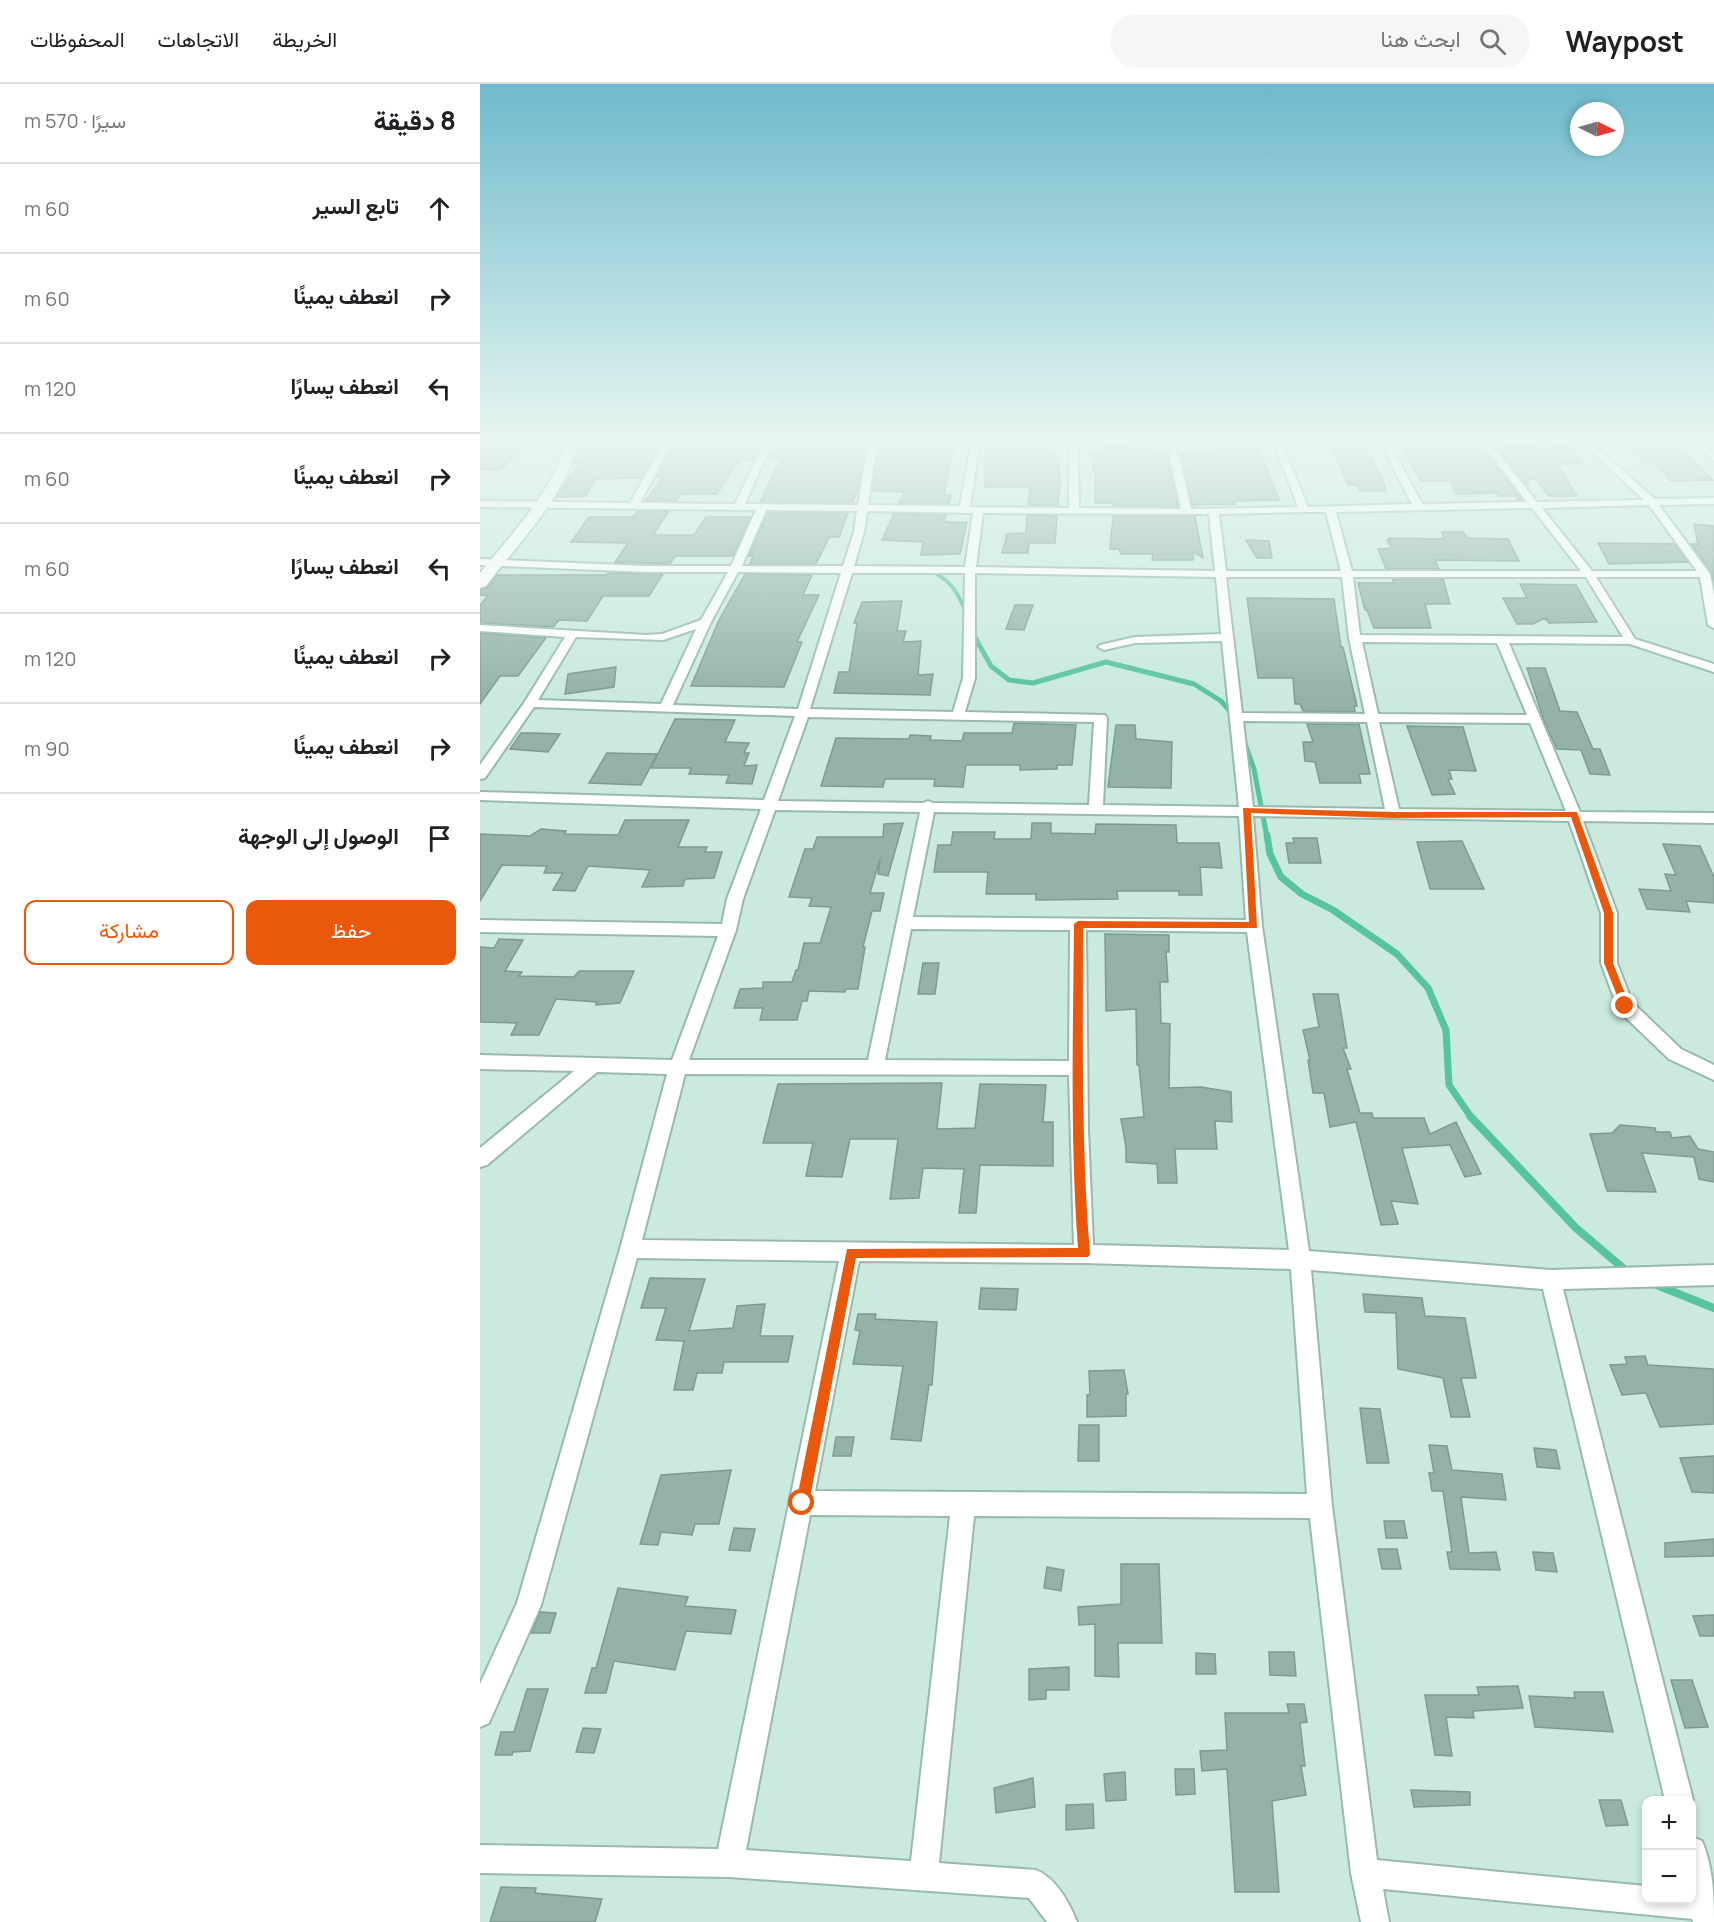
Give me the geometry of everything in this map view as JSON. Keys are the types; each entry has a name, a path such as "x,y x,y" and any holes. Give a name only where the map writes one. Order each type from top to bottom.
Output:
{"street":[{"path":"480,583 524,527"},
{"path":"666,707 705,622 735,569 754,527"},
{"path":"480,1714 529,1605 630,1249 678,1066 728,930 735,899 803,713 859,527"},
{"path":"958,715 969,678 966,643 970,570 976,527"},
{"path":"1215,527 1246,810 1254,926 1300,1260 1320,1506 1365,1873 1375,1922"},
{"path":"1335,527 1347,573 1355,638 1393,815"},
{"path":"1551,527 1589,574 1631,641"},
{"path":"1670,527 1705,574 1714,625"},
{"path":"480,562 647,569 970,570 1220,574 1705,574"},
{"path":"480,628 663,637 705,622"},
{"path":"480,775 530,703 573,633"},
{"path":"1104,647 1135,640 1227,637"},
{"path":"1355,638 1631,641 1714,668"},
{"path":"1502,640 1574,814 1609,913 1609,963 1625,1006 1675,1054 1714,1073"},
{"path":"530,703 803,713 1101,718 1096,808"},
{"path":"1236,717 1534,719"},
{"path":"480,796 771,805 1246,810 1393,815 1574,814 1714,818"},
{"path":"875,1066 906,923 928,806"},
{"path":"906,923 1254,926"},
{"path":"1078,924 1080,1201 1084,1254"},
{"path":"480,926 728,930"},
{"path":"480,1062 678,1066 1078,1068"},
{"path":"480,1160 595,1064"},
{"path":"630,1249 1084,1254 1300,1260 1551,1280 1714,1275"},
{"path":"729,1863 851,1253"},
{"path":"1551,1280 1678,1796"},
{"path":"802,1503 1320,1506"},
{"path":"924,1876 963,1504"},
{"path":"480,1859 729,1863 1036,1884 1054,1905 1063,1922"},
{"path":"1365,1873 1709,1912 1696,1865"}],"building":[{"path":"582,527 658,527 653,535 694,535 699,527 746,527 733,556 675,556 670,564 615,562 628,543 571,542"},
{"path":"761,527 843,527 839,537 829,537 816,564 750,564 753,556 749,556"},
{"path":"888,527 966,527 960,554 921,555 923,542 882,540"},
{"path":"1026,527 1056,527 1055,543 1029,543 1028,553 1002,553 1007,534 1026,533"},
{"path":"1112,527 1197,527 1203,558 1194,552 1193,560 1152,560 1153,554 1121,554 1119,549 1110,549"},
{"path":"1695,527 1714,527 1714,583 1712,573 1691,544 1698,544"},
{"path":"1442,532 1463,532 1467,538 1508,539 1519,561 1435,560 1439,569 1386,569 1378,549 1392,548 1387,540 1390,540 1389,538 1444,539"},
{"path":"1246,540 1269,541 1272,558 1257,558"},
{"path":"1598,543 1675,544 1688,562 1609,564"},
{"path":"608,573 663,574 649,596 603,596 587,621 559,620 553,627 480,623 480,605 488,596 480,595 480,590 488,587 497,575 606,575"},
{"path":"745,574 812,575 803,595 819,595 797,642 802,642 784,687 691,686 719,620"},
{"path":"1392,579 1443,579 1450,604 1425,604 1431,628 1374,628 1365,610 1358,583 1394,583"},
{"path":"1520,584 1576,585 1597,622 1549,623 1545,618 1533,624 1517,624 1503,598 1527,598"},
{"path":"1247,598 1334,599 1341,647 1343,647 1357,706 1354,706 1355,712 1303,711 1300,704 1295,704 1293,678 1258,678"},
{"path":"902,601 897,631 906,631 903,642 921,641 918,675 933,674 930,695 834,693 839,672 849,672 857,623 854,623 862,602"},
{"path":"1015,605 1033,605 1024,630 1006,629"},
{"path":"480,633 546,638 518,676 500,676 480,704"},
{"path":"616,667 614,687 565,694 568,674"},
{"path":"1527,668 1545,668 1560,711 1577,712 1593,749 1600,749 1610,775 1590,774 1581,750 1557,749 1544,721"},
{"path":"675,719 735,720 725,742 749,743 744,753 749,753 744,766 757,765 752,784 726,783 729,775 689,774 691,768 651,768"},
{"path":"1014,723 1076,725 1072,765 1057,765 1057,769 1020,770 1020,765 966,765 963,787 934,786 935,779 885,779 883,787 821,786 836,738 909,739 910,735 931,736 930,740 962,741 964,733 1012,733"},
{"path":"1307,724 1359,724 1370,774 1359,774 1361,783 1320,783 1315,762 1305,761 1303,742 1313,742"},
{"path":"1116,725 1135,725 1136,739 1172,742 1171,788 1108,787"},
{"path":"1407,726 1463,727 1476,771 1449,770 1452,779 1448,779 1455,794 1432,795"},
{"path":"521,733 560,734 548,752 510,749"},
{"path":"607,753 657,754 641,785 589,783"},
{"path":"625,820 689,820 678,847 707,847 705,852 722,852 714,878 685,879 683,886 642,887 650,870 588,866 575,891 553,890 563,873 544,873 547,866 502,865 480,901 480,834 530,836 541,829 566,831 565,834 618,835"},
{"path":"903,823 888,876 878,874 880,859 870,893 884,893 880,911 872,911 863,947 865,947 858,989 846,989 845,992 809,991 807,1001 802,1001 797,1020 760,1020 763,1008 734,1008 740,989 763,988 763,982 792,982 798,970 804,943 820,943 831,907 809,906 812,898 789,897 805,849 813,849 817,837 883,837 884,824"},
{"path":"1032,823 1051,823 1051,833 1095,834 1096,824 1176,825 1177,843 1219,843 1222,868 1200,867 1202,895 1179,895 1179,891 1117,891 1118,899 1036,900 1036,894 986,894 988,872 934,872 938,845 951,845 953,832 995,832 994,839 1031,839"},
{"path":"1293,838 1317,838 1321,863 1289,863 1286,843 1294,843"},
{"path":"1462,841 1484,889 1430,889 1417,842"},
{"path":"1663,844 1700,846 1714,877 1714,903 1686,901 1690,912 1647,909 1639,889 1671,891 1665,874 1676,875"},
{"path":"1105,934 1169,935 1169,952 1166,952 1168,982 1160,982 1161,1023 1170,1024 1169,1088 1201,1087 1231,1092 1232,1122 1215,1121 1217,1149 1175,1149 1177,1183 1158,1183 1157,1164 1126,1162 1121,1119 1144,1117 1139,1065 1137,1065 1136,1009 1106,1011"},
{"path":"499,939 523,940 505,971 522,972 519,976 574,977 579,971 634,971 620,1003 596,1005 597,1002 556,999 539,1035 511,1035 517,1023 480,1022 480,947 494,948"},
{"path":"923,963 939,963 935,994 918,994"},
{"path":"1313,994 1338,994 1347,1048 1343,1048 1351,1069 1347,1069 1360,1113 1372,1113 1373,1118 1424,1118 1430,1134 1456,1122 1481,1174 1465,1177 1450,1145 1402,1148 1418,1204 1391,1201 1398,1224 1381,1225 1356,1122 1330,1127 1324,1093 1313,1093 1308,1060 1310,1060 1303,1030 1319,1027"},
{"path":"942,1083 937,1129 975,1128 980,1084 1046,1085 1043,1122 1053,1122 1053,1166 980,1165 976,1213 959,1213 964,1169 923,1168 919,1198 890,1199 898,1139 850,1139 842,1177 806,1176 813,1143 763,1143 778,1084"},
{"path":"1620,1125 1655,1128 1656,1132 1670,1132 1672,1138 1690,1136 1698,1149 1714,1152 1714,1182 1699,1179 1694,1157 1642,1153 1656,1192 1607,1191 1590,1134 1612,1133"},
{"path":"650,1278 705,1279 689,1331 733,1328 737,1306 765,1304 760,1336 793,1336 788,1362 724,1362 722,1373 697,1373 693,1390 674,1390 684,1341 656,1340 666,1308 641,1308"},
{"path":"981,1288 1018,1289 1016,1310 979,1309"},
{"path":"1363,1294 1422,1298 1425,1316 1465,1318 1476,1378 1461,1378 1470,1417 1451,1417 1443,1378 1398,1369 1396,1313 1365,1312"},
{"path":"858,1314 876,1314 875,1319 937,1322 932,1385 929,1385 921,1441 891,1439 903,1366 853,1364 860,1331 855,1330"},
{"path":"1645,1356 1648,1365 1714,1369 1714,1424 1660,1427 1646,1393 1622,1395 1610,1365 1627,1364 1625,1357"},
{"path":"1124,1370 1128,1394 1126,1394 1126,1416 1087,1417 1087,1395 1090,1395 1089,1371"},
{"path":"1360,1408 1380,1409 1389,1463 1367,1463"},
{"path":"1079,1425 1099,1425 1099,1461 1078,1461"},
{"path":"836,1437 854,1437 851,1456 833,1456"},
{"path":"1429,1445 1447,1446 1452,1470 1502,1474 1506,1500 1461,1497 1469,1553 1496,1552 1500,1570 1450,1569 1447,1552 1452,1552 1443,1491 1432,1491 1429,1473 1434,1473"},
{"path":"1534,1448 1556,1450 1560,1469 1537,1467"},
{"path":"1714,1456 1714,1493 1692,1492 1680,1458"},
{"path":"731,1470 719,1524 695,1524 692,1535 661,1532 658,1545 640,1544 661,1475"},
{"path":"1384,1521 1404,1521 1407,1538 1386,1538"},
{"path":"734,1528 755,1529 750,1551 729,1550"},
{"path":"1714,1539 1714,1556 1665,1557 1665,1543"},
{"path":"1378,1549 1397,1549 1401,1569 1382,1569"},
{"path":"1533,1552 1553,1553 1557,1572 1536,1570"},
{"path":"1121,1564 1159,1564 1162,1643 1118,1643 1119,1677 1095,1676 1095,1624 1079,1625 1078,1607 1121,1604"},
{"path":"1047,1567 1064,1570 1061,1591 1044,1588"},
{"path":"618,1588 688,1597 685,1606 736,1610 731,1634 686,1631 675,1670 614,1661 606,1693 585,1693 592,1668 596,1668"},
{"path":"540,1612 556,1613 550,1633 531,1633"},
{"path":"1714,1615 1714,1636 1700,1636 1693,1616"},
{"path":"1269,1652 1294,1652 1296,1676 1270,1675"},
{"path":"1196,1653 1215,1654 1216,1674 1196,1674"},
{"path":"1069,1667 1069,1690 1046,1690 1046,1699 1029,1700 1029,1669"},
{"path":"1671,1680 1692,1680 1708,1727 1685,1728"},
{"path":"1518,1686 1523,1708 1473,1711 1474,1718 1446,1717 1452,1756 1435,1755 1425,1695 1479,1695 1477,1687"},
{"path":"527,1689 548,1689 530,1751 513,1752 512,1755 495,1755 501,1732 514,1732"},
{"path":"1574,1692 1603,1692 1613,1732 1535,1727 1529,1696 1575,1698"},
{"path":"1287,1704 1304,1704 1307,1722 1300,1723 1305,1766 1301,1766 1306,1795 1272,1801 1279,1892 1235,1892 1227,1769 1202,1771 1200,1751 1227,1750 1225,1713 1289,1713"},
{"path":"583,1728 601,1729 594,1753 576,1752"},
{"path":"1175,1769 1194,1769 1195,1794 1176,1795"},
{"path":"1125,1772 1126,1800 1106,1801 1104,1774"},
{"path":"1033,1778 1035,1807 996,1813 994,1788"},
{"path":"1411,1790 1470,1792 1470,1805 1414,1807"},
{"path":"1599,1800 1621,1800 1628,1825 1606,1826"},
{"path":"1093,1804 1094,1828 1066,1830 1066,1805"},
{"path":"501,1887 536,1888 535,1893 602,1899 595,1922 490,1922"}],"waterway":[{"path":"929,570 949,583 961,601 967,616"},
{"path":"972,632 991,666 1009,680 1033,683 1106,662 1194,684 1221,701 1235,717"},
{"path":"1243,738 1254,769 1267,837"},
{"path":"1267,835 1270,854 1281,877 1302,894 1333,910 1397,954 1428,988 1446,1030 1449,1085 1471,1117"},
{"path":"1470,1116 1576,1228 1630,1274"},
{"path":"1654,1284 1714,1308"}],"route":[{"path":"802,1503 851,1253 1084,1254 1080,1201 1078,924 1254,926 1246,810 1393,815 1574,814 1609,913 1609,963 1625,1006"}]}
